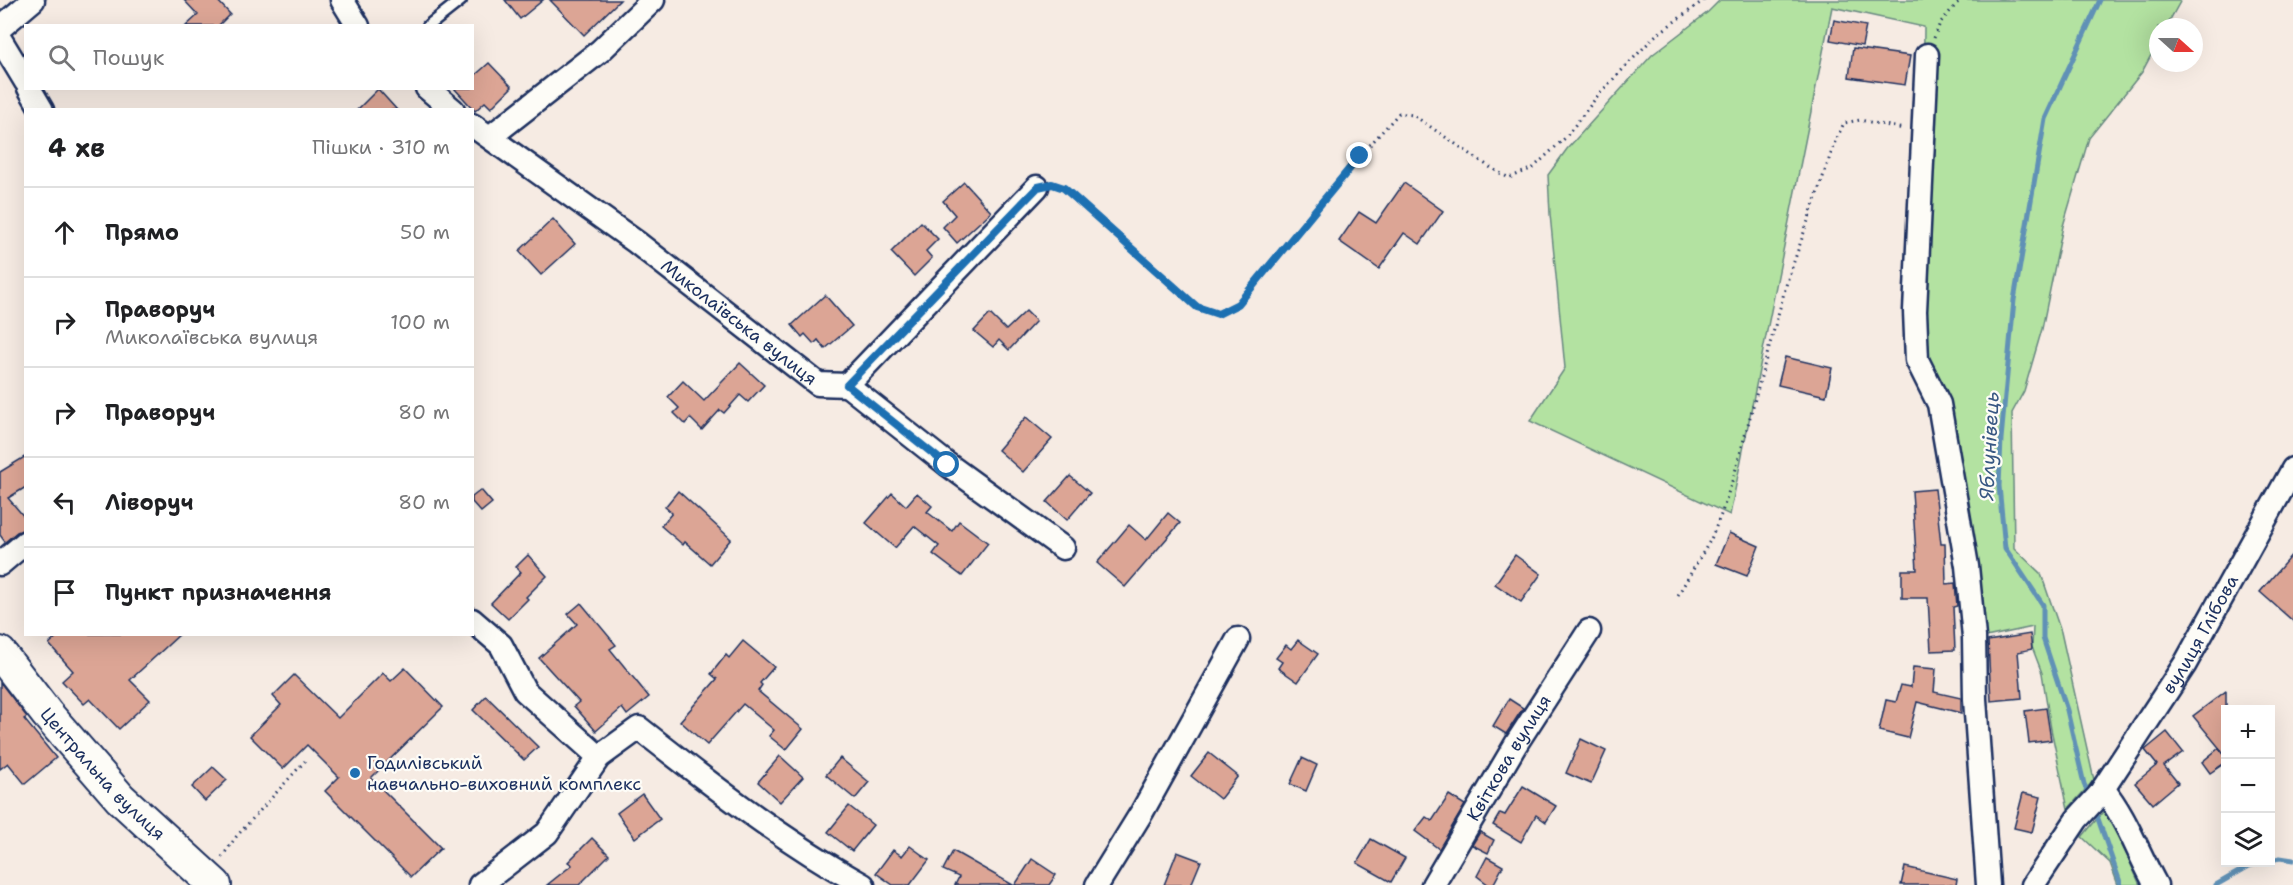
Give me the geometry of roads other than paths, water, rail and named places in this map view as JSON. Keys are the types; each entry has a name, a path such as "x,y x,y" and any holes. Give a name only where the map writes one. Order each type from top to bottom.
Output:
{"main road":[{"name":"Центральна вулиця","path":"0,653 47,714 120,798 211,881"}],"street":[{"path":"0,28 33,0"},
{"path":"342,0 357,24"},
{"path":"481,131 600,51 653,0"},
{"path":"0,39 24,79"},
{"path":"1927,56 1915,311 1917,360 1939,404 1967,566 1974,636 1975,699 1988,885"},
{"path":"30,90 41,108"},
{"path":"429,90 451,108"},
{"name":"Миколаївська вулиця","path":"481,131 636,242 818,384 847,385"},
{"path":"1038,187 847,385 947,465 1063,548"},
{"name":"вулиця Глібова","path":"2033,885 2078,819 2101,792 2186,664 2293,469"},
{"path":"0,564 24,544"},
{"path":"474,622 501,645 525,691 599,757"},
{"name":"Квіткова вулиця","path":"1433,885 1516,744 1589,631"},
{"path":"1097,885 1142,812 1238,639"},
{"path":"480,885 547,833 599,757 639,728 704,780 829,867 863,885"},
{"path":"2101,792 2117,806 2138,853 2156,885"}],"lane":[{"path":"431,24 461,0"}],"waterway":[{"name":"Яблунівець","path":"2089,795 2084,784 2067,710 2043,638 2043,605 2005,548 1999,486 2014,300 2045,119 2100,0"},
{"name":"Яблунівець","path":"2095,810 2121,885"},
{"path":"2275,859 2293,860"},
{"path":"2216,885 2247,867"}],"place":[{"name":"Годилівський навчально-виховний комплекс","path":"355,773"}]}
